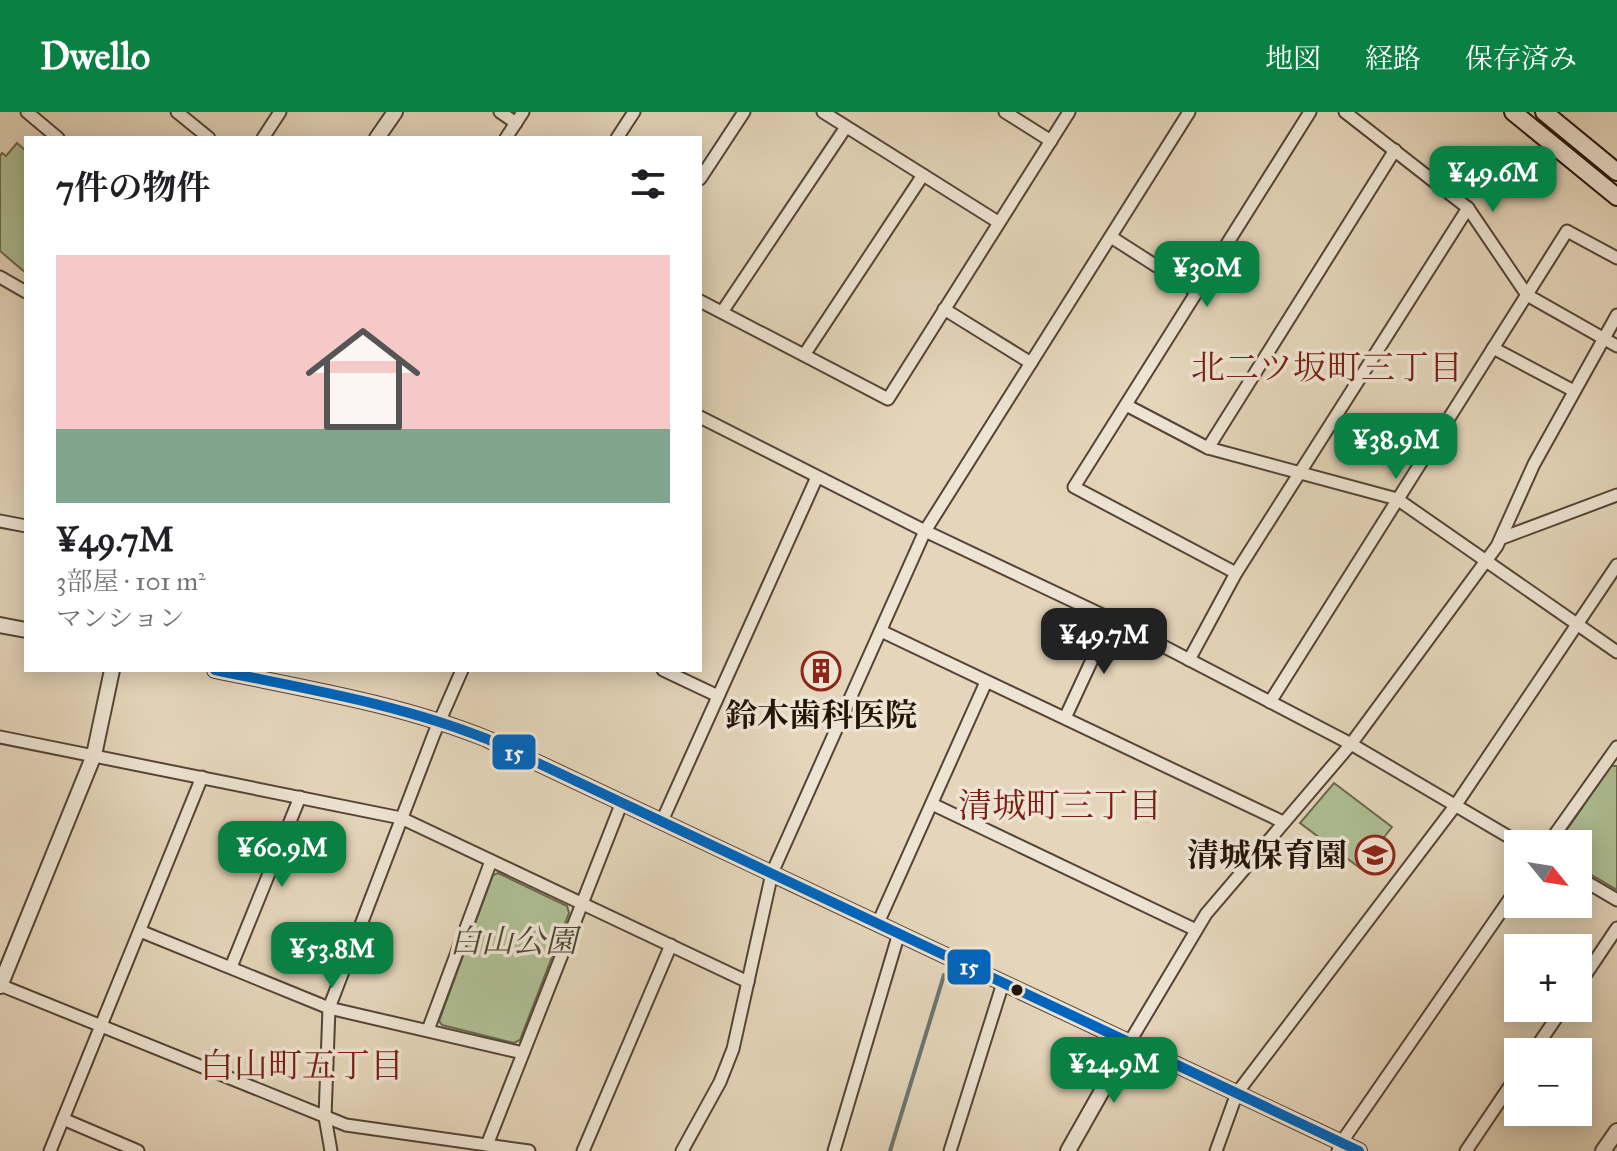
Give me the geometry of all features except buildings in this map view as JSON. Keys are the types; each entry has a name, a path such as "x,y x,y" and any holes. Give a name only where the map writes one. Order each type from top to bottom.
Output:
{"main road":[{"path":"1513,112 1617,197"},
{"path":"1544,112 1617,172"}],"street":[{"path":"27,112 56,136"},
{"path":"264,136 280,112"},
{"path":"378,136 395,112"},
{"path":"500,112 516,123"},
{"path":"507,136 523,112"},
{"path":"618,136 634,112"},
{"path":"702,176 744,112"},
{"path":"823,112 998,222"},
{"path":"1005,112 1051,141"},
{"path":"702,302 888,399 1069,112"},
{"path":"682,1151 720,1082 733,1049 772,873 925,531 1189,112"},
{"path":"1236,573 1074,487 1310,112"},
{"path":"1345,112 1468,208 1527,295 1617,346"},
{"path":"180,113 207,136"},
{"path":"722,312 846,127"},
{"path":"1208,448 1395,150"},
{"path":"804,355 923,175"},
{"path":"1189,660 1236,573 1468,208"},
{"path":"1270,702 1567,231 1617,258"},
{"path":"1111,237 1197,292"},
{"path":"0,277 24,291"},
{"path":"944,309 1031,363"},
{"path":"1068,1151 1206,914 1351,744 1502,538 1534,464 1617,315"},
{"path":"1493,348 1574,391"},
{"path":"1126,405 1208,448 1397,499 1617,652"},
{"path":"702,418 925,531 1111,619 1351,744 1504,834"},
{"path":"662,821 817,477"},
{"path":"1502,538 1617,495"},
{"path":"0,521 24,526"},
{"path":"1216,1151 1237,1093 1455,806 1617,565"},
{"path":"1065,718 1111,619"},
{"path":"0,625 24,630"},
{"path":"881,631 1283,822"},
{"path":"112,672 94,755 0,985 346,1125 529,1151"},
{"path":"224,672 440,720 487,739 1237,1093 1339,1147 1359,1151"},
{"path":"331,1151 325,1117 329,1008 401,818 461,672"},
{"path":"667,672 718,696"},
{"path":"878,923 986,682"},
{"path":"0,737 401,818 748,982"},
{"path":"1558,830 1615,754"},
{"path":"50,1151 202,777"},
{"path":"231,967 300,797"},
{"path":"487,1145 622,802"},
{"path":"932,804 1196,930"},
{"path":"428,1030 491,861"},
{"path":"1592,885 1617,900"},
{"path":"1339,1147 1504,907"},
{"path":"1592,965 1617,928"},
{"path":"140,931 329,1008 523,1053"},
{"path":"834,1151 899,933"},
{"path":"583,1151 671,945"},
{"path":"950,1151 1003,983"},
{"path":"1466,1151 1504,1095"},
{"path":"63,1119 138,1151"},
{"path":"1603,1151 1617,1131"}],"green space":[{"path":"17,143 24,149 24,271 0,251 0,156 2,153 6,156"},
{"path":"1611,766 1617,766 1617,890 1592,875 1592,830 1567,830"},
{"path":"1334,783 1392,827 1360,868 1300,823"},
{"name":"白山公園","path":"498,873 567,906 569,913 520,1040 514,1043 442,1025 439,1021 493,875"}],"waterway":[{"path":"890,1151 944,975"}],"transit line":[{"name":"15","path":"225,672 387,707 487,739 1359,1151"}],"place":[{"name":"鈴木歯科医院","path":"821,671"},
{"name":"清城保育園","path":"1375,855"}],"district":[{"name":"北二ツ坂町三丁目","path":"1327,367"},
{"name":"清城町三丁目","path":"1060,805"},
{"name":"白山町五丁目","path":"302,1065"}]}
